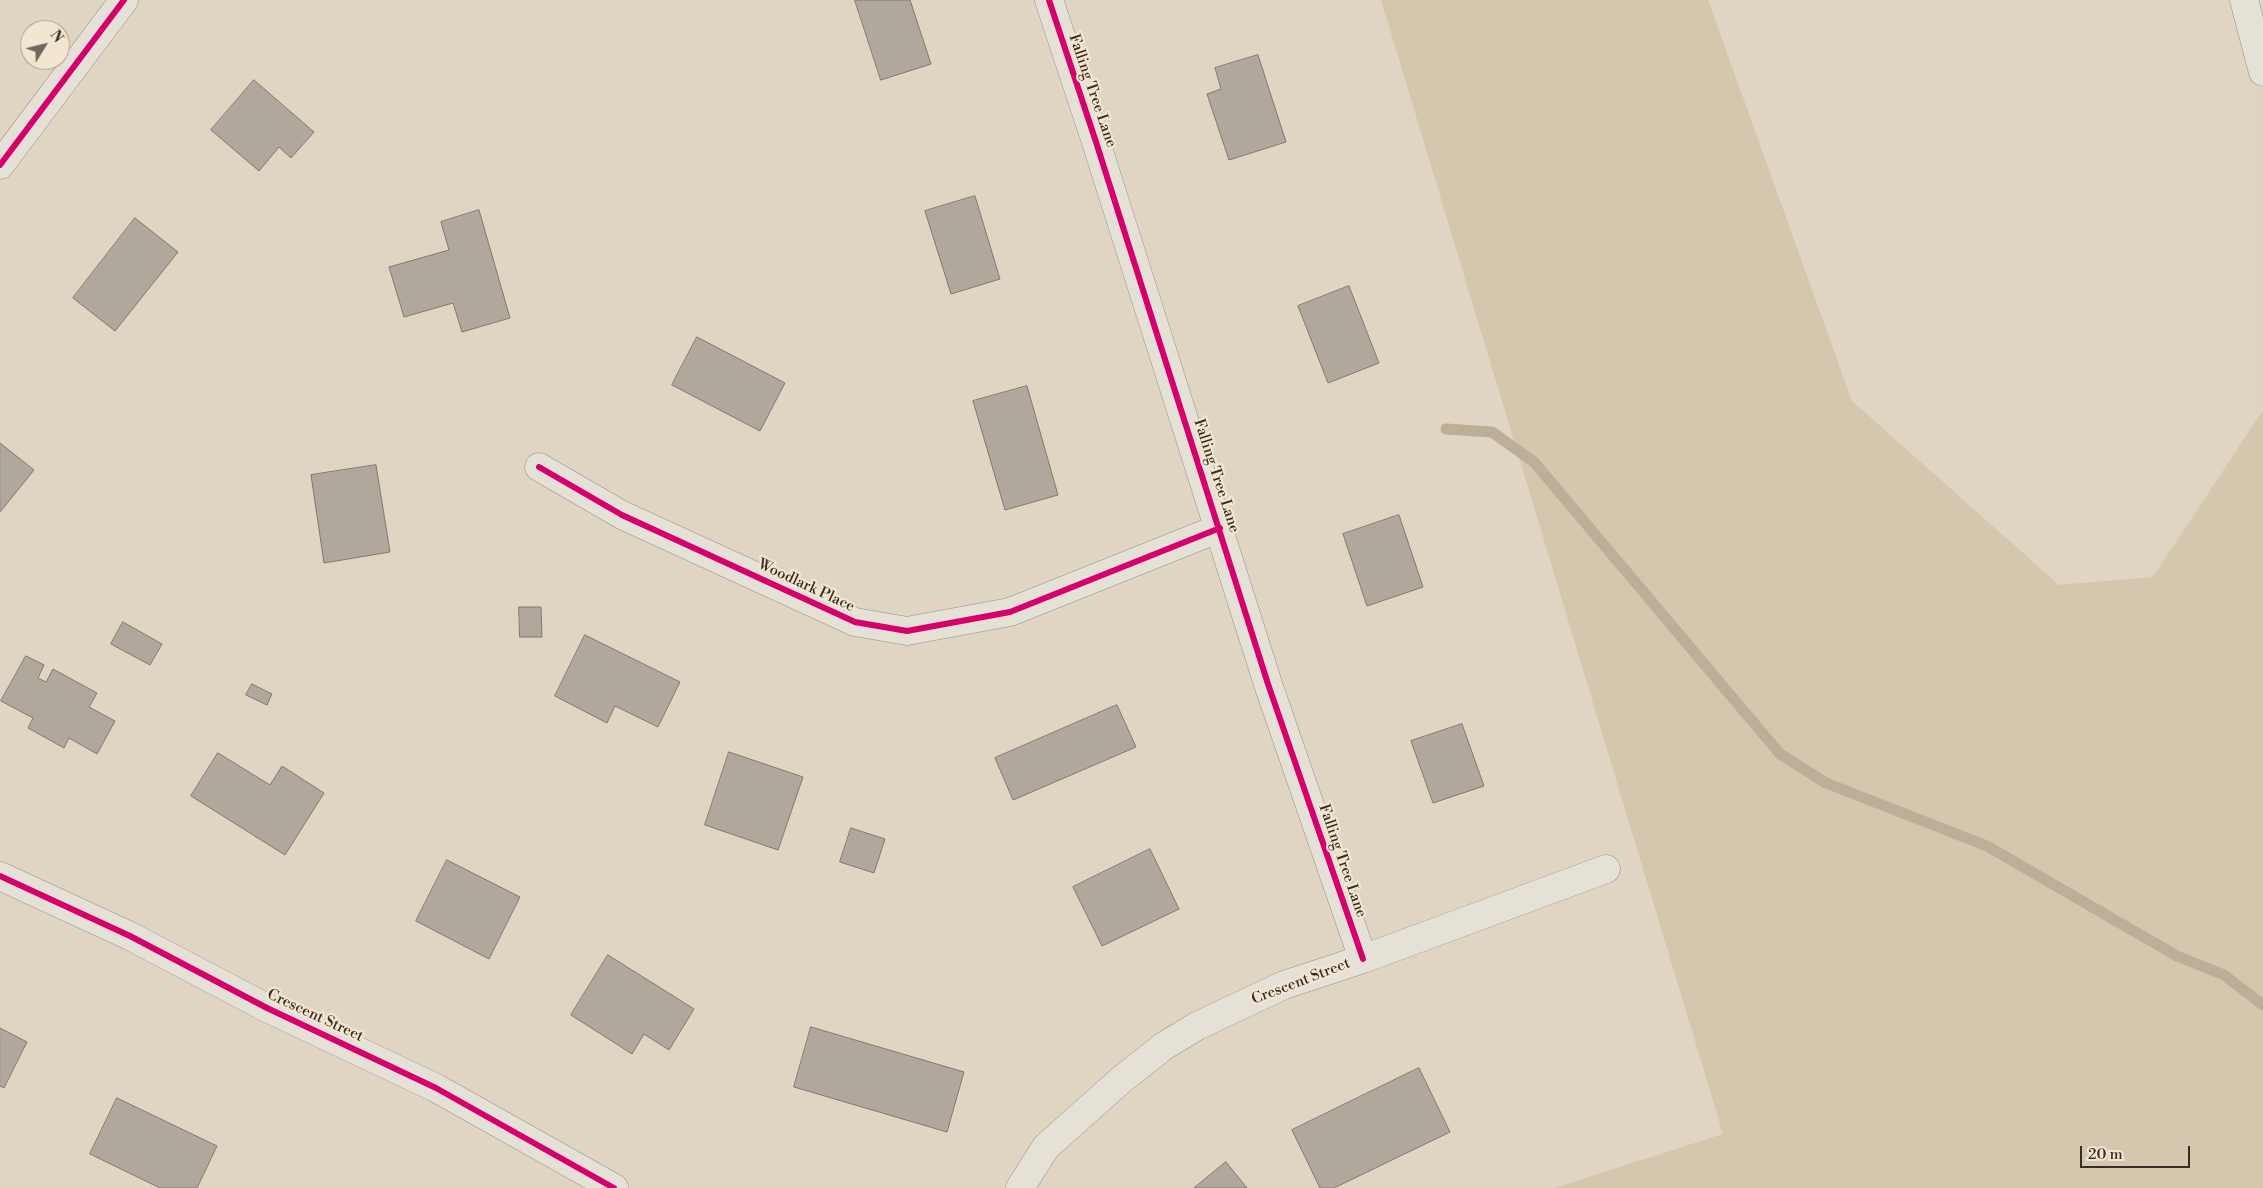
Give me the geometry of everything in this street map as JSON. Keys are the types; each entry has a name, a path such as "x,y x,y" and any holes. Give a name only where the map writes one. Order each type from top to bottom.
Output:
{"street":[{"path":"0,165 124,0"},
{"name":"Falling Tree Lane","path":"1049,0 1220,528 1268,684 1363,959"},
{"path":"2244,0 2263,72"},
{"name":"Woodlark Place","path":"539,467 622,515 855,622 907,631 1010,612 1220,528"},
{"name":"Crescent Street","path":"1020,1188 1046,1147 1121,1080 1164,1046 1196,1026 1284,985 1363,959 1606,869"},
{"name":"Crescent Street","path":"0,876 130,936 267,1008 436,1088 614,1188"}],"shaded area":[{"path":"1381,0 1708,0 1852,401 2059,585 2153,577 2263,410 2263,1188 1554,1188 1723,1134"}],"building":[{"path":"855,0 910,0 931,64 881,80"},
{"path":"1258,55 1286,142 1229,160 1207,94 1221,89 1215,68"},
{"path":"254,80 314,132 291,158 279,147 259,171 211,130"},
{"path":"975,196 1000,279 951,294 925,211"},
{"path":"479,210 510,318 462,332 453,303 404,317 389,267 449,250 441,222"},
{"path":"135,218 178,252 115,331 73,298"},
{"path":"1349,286 1379,363 1328,383 1298,306"},
{"path":"697,337 785,383 760,431 672,385"},
{"path":"1027,386 1058,495 1005,510 973,401"},
{"path":"0,443 34,470 0,512"},
{"path":"376,465 390,552 324,563 311,475"},
{"path":"1399,515 1423,587 1367,606 1343,534"},
{"path":"519,607 541,607 542,637 520,637"},
{"path":"123,622 162,644 150,665 111,644"},
{"path":"585,635 680,682 658,727 615,706 607,723 555,696"},
{"path":"26,656 44,665 38,678 46,682 53,669 97,693 89,707 115,721 97,754 69,738 64,748 28,728 33,718 1,701"},
{"path":"252,684 272,694 267,705 246,695"},
{"path":"1117,705 1136,747 1013,800 995,758"},
{"path":"1462,724 1484,786 1433,803 1411,741"},
{"path":"729,752 803,777 778,850 705,825"},
{"path":"218,753 270,785 282,766 324,793 285,855 191,796"},
{"path":"851,828 885,839 874,873 840,862"},
{"path":"1150,849 1179,909 1102,946 1073,887"},
{"path":"447,860 520,897 489,959 416,921"},
{"path":"608,955 694,1009 669,1050 644,1034 632,1054 571,1015"},
{"path":"811,1027 964,1072 947,1132 794,1087"},
{"path":"0,1028 27,1042 4,1088 0,1086"},
{"path":"1419,1068 1450,1132 1334,1188 1320,1188 1292,1130"},
{"path":"117,1098 217,1146 197,1188 160,1188 90,1154"},
{"path":"1226,1162 1247,1188 1194,1188"}],"waterway":[{"path":"1446,429 1492,432 1534,462 1780,754 1826,783 1987,846 2177,956 2224,975 2263,1005"}],"cycle path":[{"path":"0,165 124,0"},
{"path":"1049,0 1268,684 1363,959"},
{"path":"539,467 622,515 855,622 907,631 1010,612 1220,528"},
{"path":"0,876 130,936 267,1008 436,1088 614,1188"}]}
